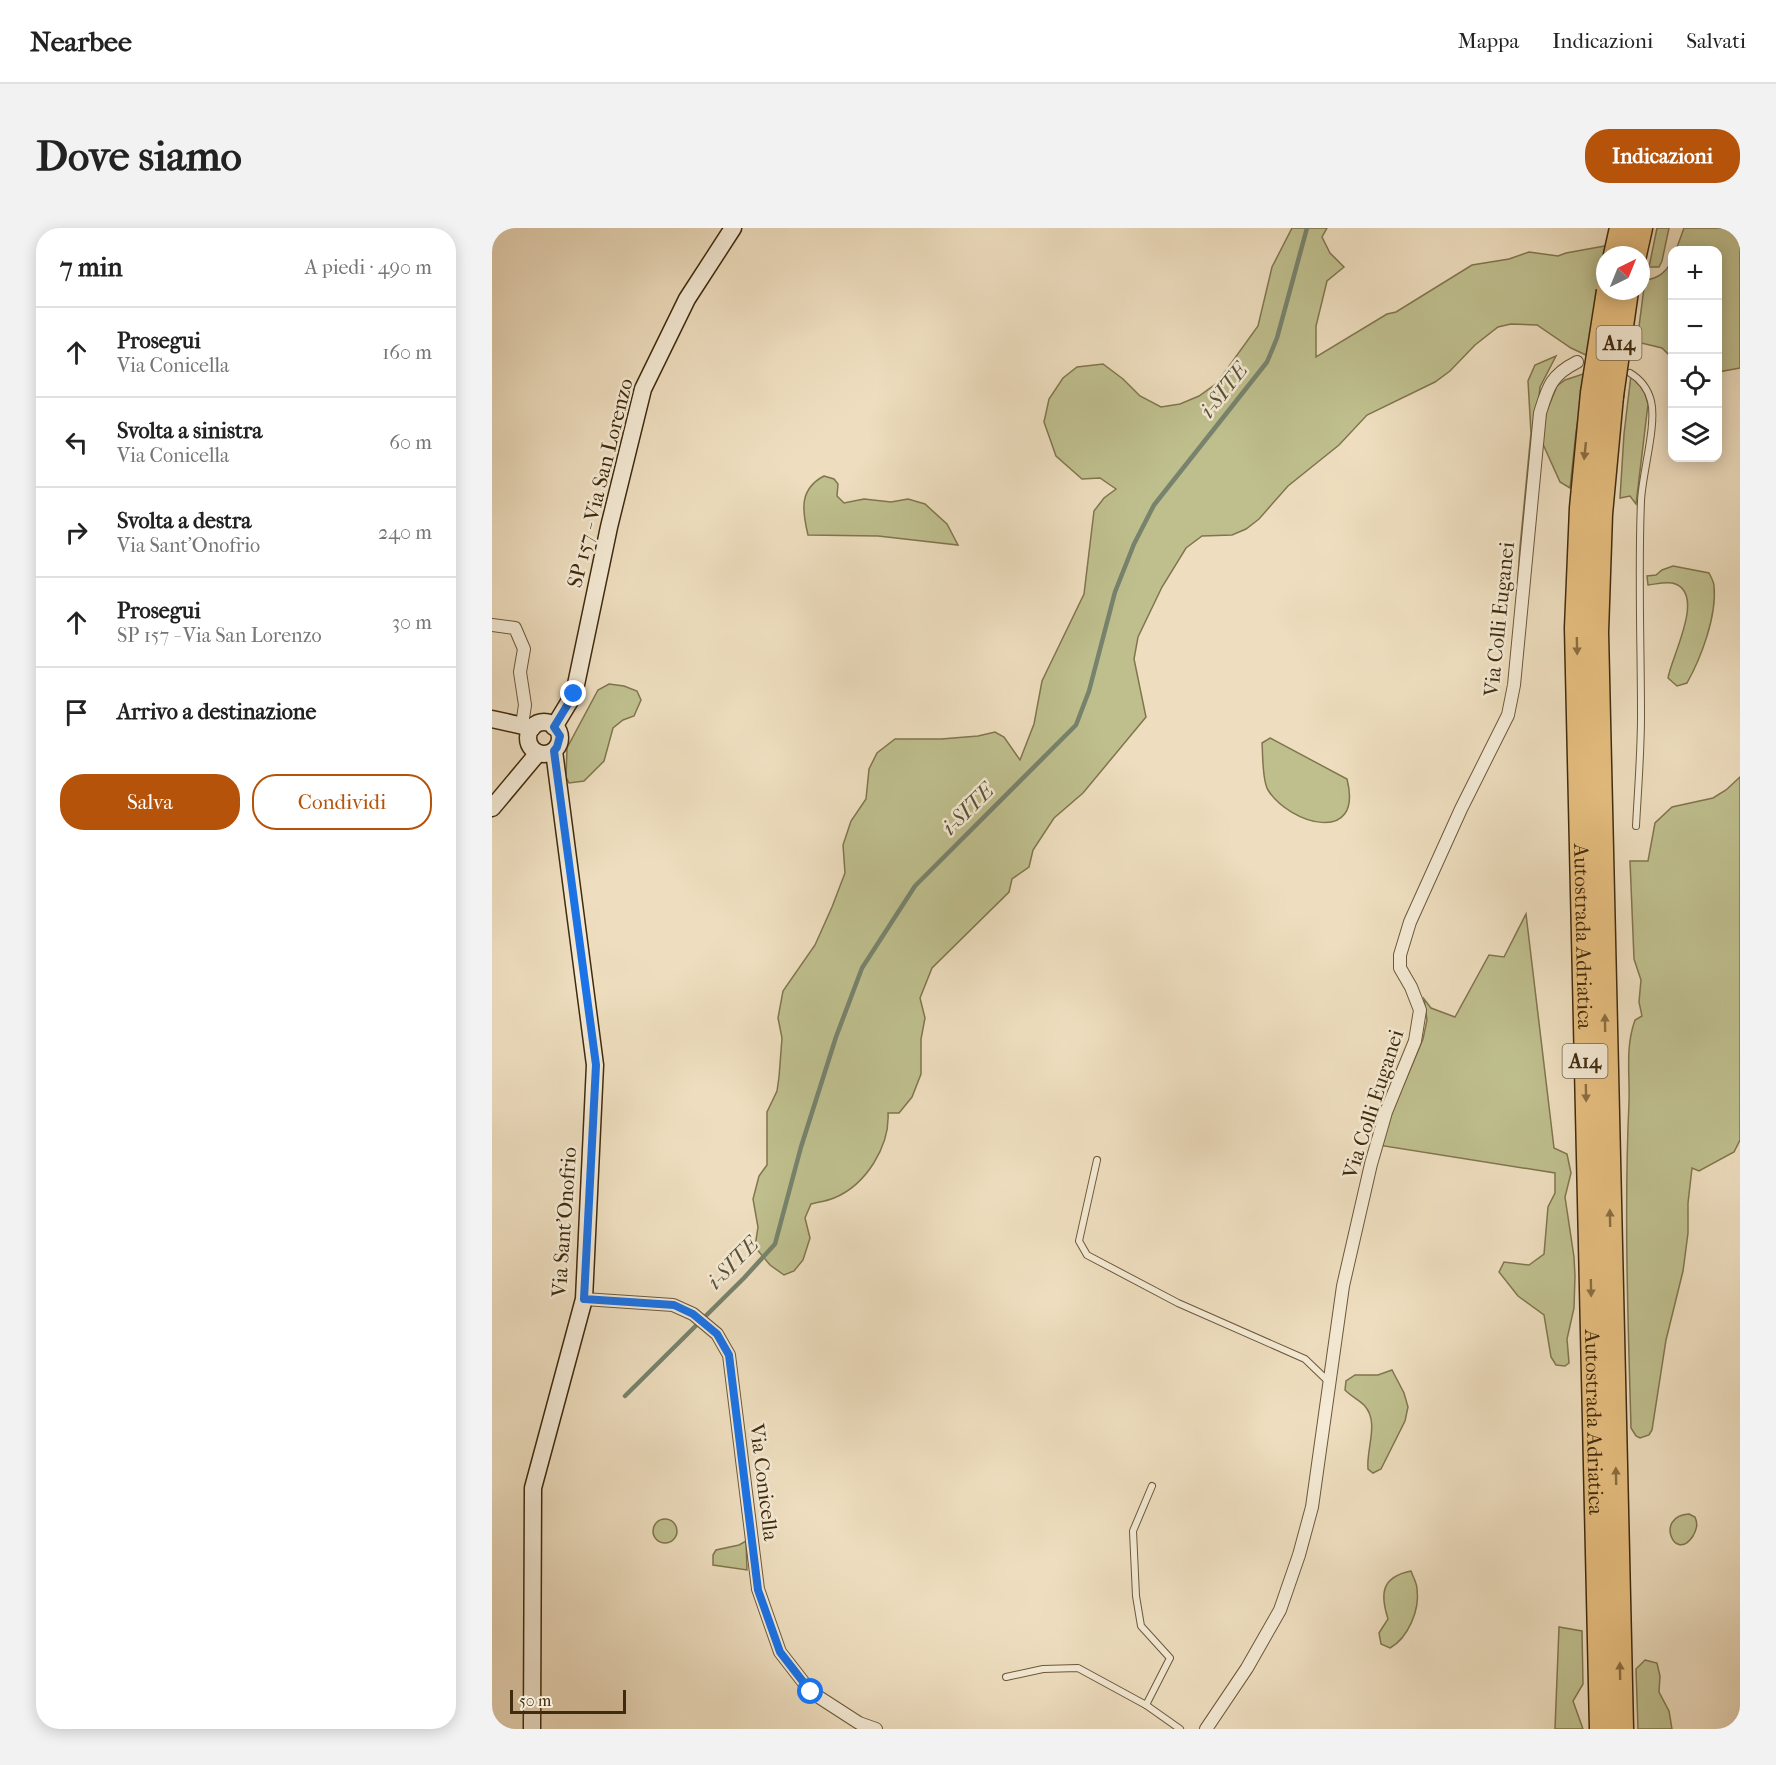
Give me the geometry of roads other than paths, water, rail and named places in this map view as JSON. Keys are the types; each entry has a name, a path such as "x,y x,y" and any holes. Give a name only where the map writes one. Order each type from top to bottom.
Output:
{"highway":[{"path":"1617,246 1621,228"},
{"path":"1637,246 1641,228"},
{"name":"Autostrada Adriatica","path":"1607,300 1602,394 1597,632 1622,1729"},
{"name":"Autostrada Adriatica","path":"1601,1729 1576,628 1581,508 1602,394 1625,300"}],"street":[{"name":"SP 157 - Via San Lorenzo","path":"554,727 574,694 609,527 643,389 687,300 733,228"},
{"name":"Via Colli Euganei","path":"1206,1729 1247,1668 1280,1610 1299,1555 1312,1507 1343,1286 1371,1164 1386,1112 1415,1041 1420,1010 1412,987 1400,968 1400,955 1410,922 1456,819 1508,715 1514,685 1540,413 1548,388 1556,375 1563,368 1577,362"},
{"path":"492,625 515,628 524,649 520,672 529,732 528,742 530,747 546,752"},
{"path":"492,719 527,727 545,722 554,727 560,736 557,747 546,752 492,808"},
{"name":"Via Sant'Onofrio","path":"532,1729 533,1488 584,1299 596,1065 546,752"},
{"name":"Via Conicella","path":"584,1299 674,1305 693,1314 719,1338 729,1355 758,1590 780,1652 811,1692 859,1723 876,1729"}],"lane":[{"path":"1630,372 1637,377 1652,402 1652,421 1641,497 1638,590 1641,717 1636,826"},
{"path":"1097,1160 1079,1241 1088,1255 1178,1304 1305,1359 1330,1383"},
{"path":"1146,1705 1170,1659 1141,1626 1136,1596 1133,1531 1152,1486"},
{"path":"1006,1677 1043,1669 1078,1668 1146,1705 1180,1729"}],"waterway":[{"name":"i-SITE","path":"625,1396 744,1278 775,1244 801,1147 836,1037 862,968 915,886 1076,725 1089,691 1115,592 1134,544 1154,505 1267,362 1277,338 1307,228"}]}
